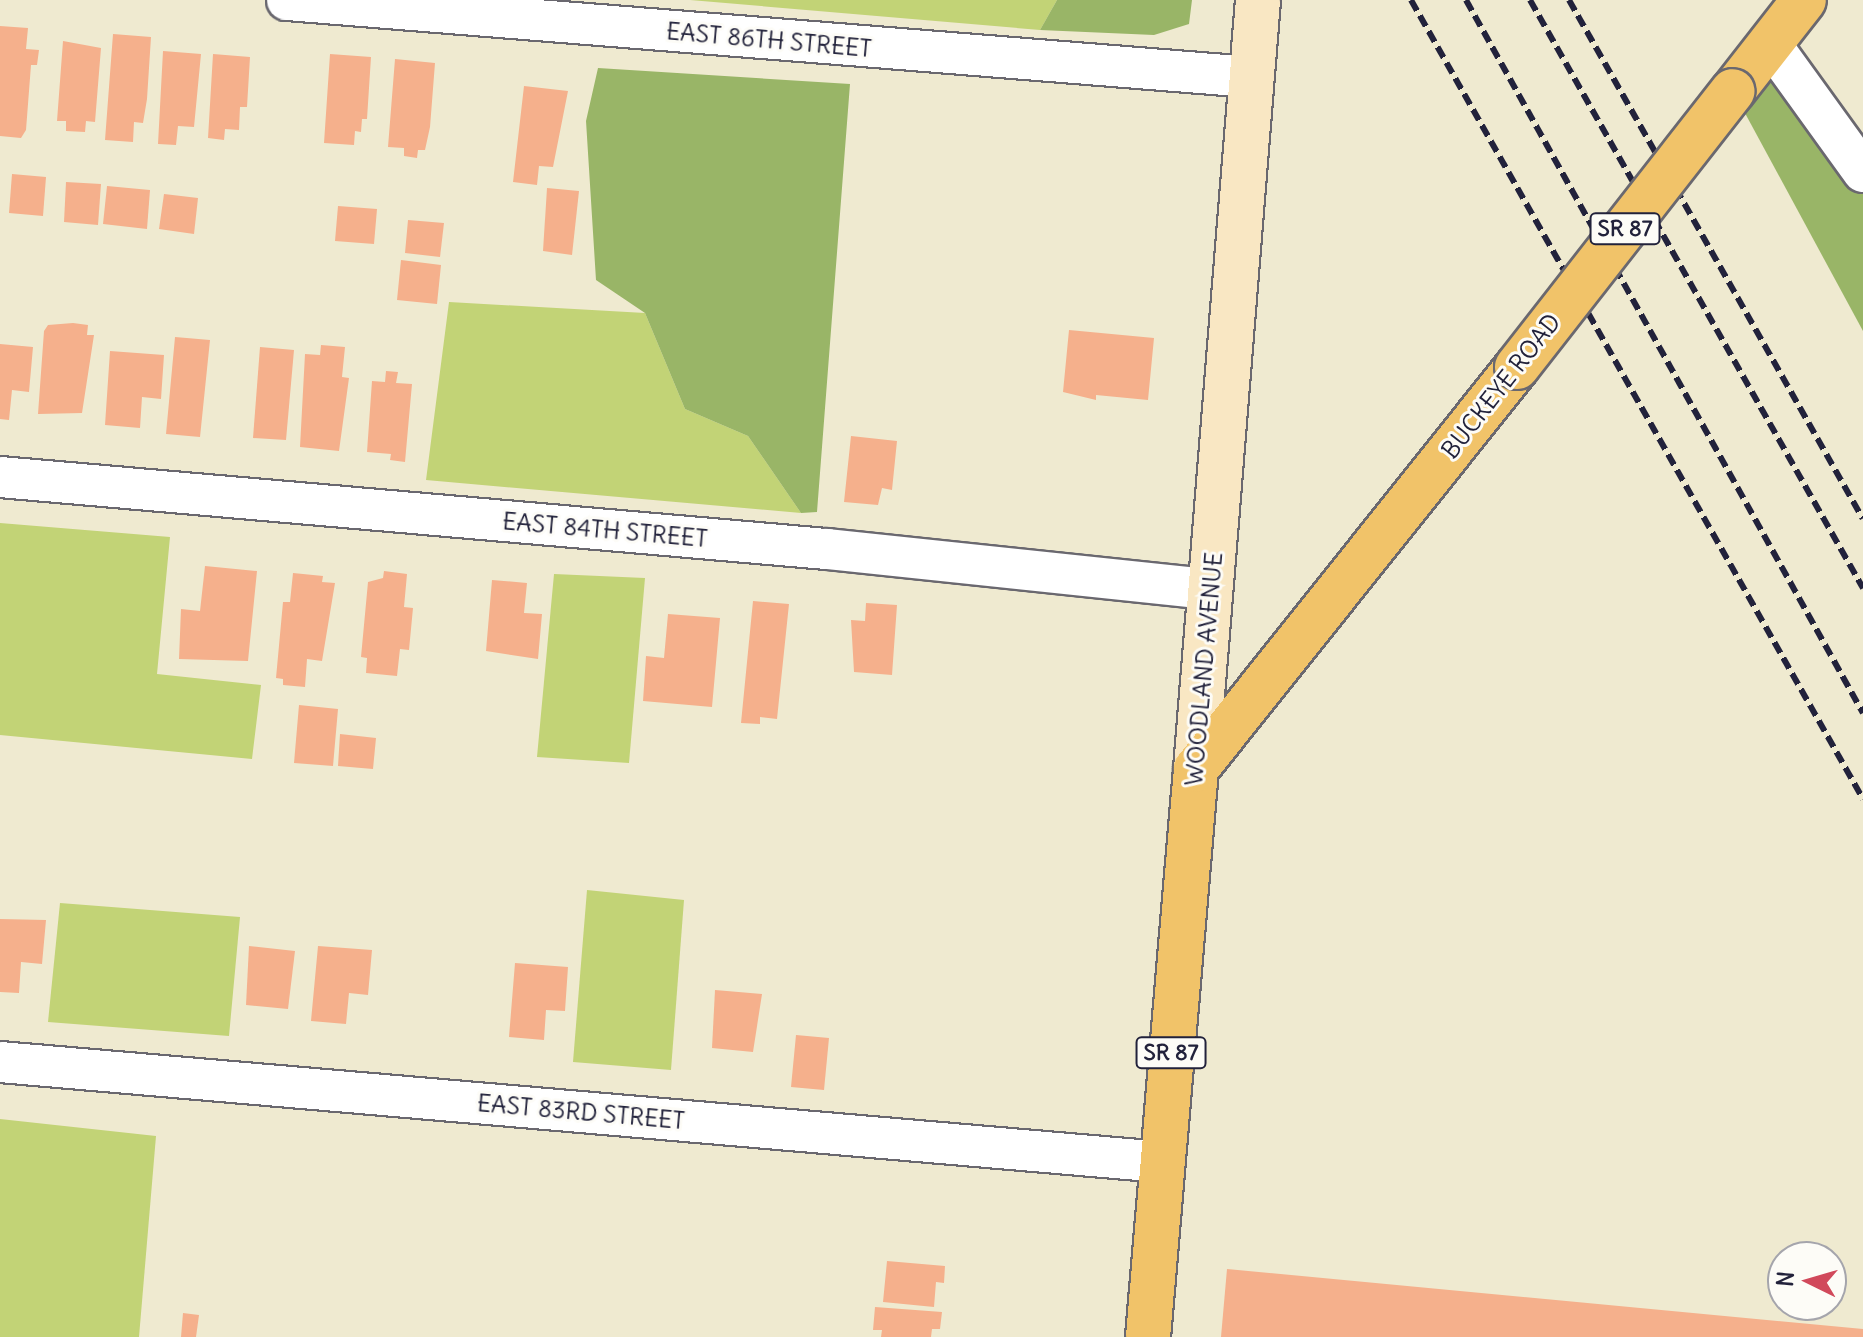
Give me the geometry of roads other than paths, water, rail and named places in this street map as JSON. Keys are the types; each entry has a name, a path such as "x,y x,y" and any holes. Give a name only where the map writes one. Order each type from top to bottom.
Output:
{"main road":[{"name":"WOODLAND AVENUE","path":"1148,1337 1258,0"},
{"name":"BUCKEYE ROAD","path":"1196,769 1517,367 1804,0"}],"street":[{"name":"EAST 86TH STREET","path":"287,0 656,15 1251,77"},
{"path":"1770,43 1863,172"},
{"name":"EAST 84TH STREET","path":"0,477 827,549 1210,589"},
{"name":"EAST 83RD STREET","path":"0,1062 1162,1162"}],"railway":[{"path":"1411,0 1863,799"},
{"path":"1466,0 1863,713"},
{"path":"1530,0 1863,588"},
{"path":"1569,0 1863,519"}]}
